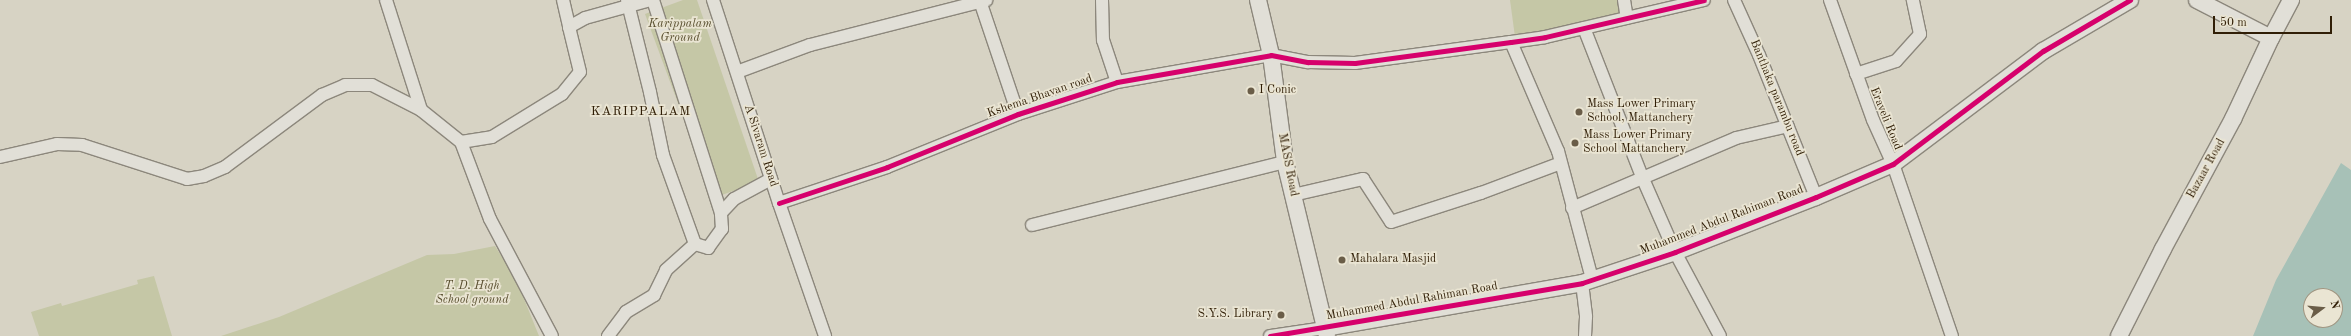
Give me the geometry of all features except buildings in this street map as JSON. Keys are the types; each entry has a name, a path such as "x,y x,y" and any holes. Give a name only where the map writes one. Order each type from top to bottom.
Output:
{"street":[{"path":"386,0 421,110"},
{"path":"461,142 492,137 562,94 580,72 563,0"},
{"path":"569,27 585,18 628,3 652,0 721,213 722,229 708,248 695,244"},
{"name":"A Sivaram Road","path":"713,0 771,179 825,336"},
{"path":"1102,0 1103,40 1117,82"},
{"name":"MASS Road","path":"1258,0 1271,55 1285,162 1326,332"},
{"path":"1624,0 1626,18"},
{"path":"1271,55 1308,62 1355,63 1510,42 1584,28 1704,0"},
{"name":"Banthaka parambu road","path":"1734,0 1788,126 1816,197"},
{"name":"Eraveli Road","path":"1830,0 1873,120 1893,164 1952,336"},
{"path":"1856,74 1896,61 1920,34 1913,0"},
{"name":"Muhammed Abdul Rahiman Road","path":"1270,336 1326,332 1587,281 1675,252 1816,197 1893,164 2043,51 2130,0"},
{"path":"2197,0 2271,38"},
{"name":"Bazaar Road","path":"2119,336 2163,249 2234,119 2271,38 2291,0"},
{"path":"737,72 810,45 983,1 1018,114"},
{"path":"628,3 663,155 695,244"},
{"path":"1584,28 1642,179 1675,252 1720,336"},
{"path":"1510,42 1558,151 1572,208 1587,281 1585,336"},
{"name":"Kshema Bhavan road","path":"779,203 887,167 1018,114 1117,82 1271,55"},
{"path":"0,157 57,144 82,145 187,179 204,176 225,167 322,95 345,85 372,84 421,110 461,142 490,219 552,336"},
{"path":"1572,208 1736,138 1788,126"},
{"path":"1032,225 1285,162"},
{"path":"1293,195 1363,179 1391,222 1481,193 1561,163"},
{"path":"721,213 734,199 771,179"},
{"path":"608,336 626,312 654,295 666,270 695,244"}],"green space":[{"name":"Karippalam Ground","path":"683,0 697,0 759,182 713,198 645,14"},
{"path":"1510,0 1619,0 1621,15 1515,37"},
{"name":"T. D. High School ground","path":"495,246 516,279 539,336 221,336 279,317 427,255 454,254"},
{"path":"154,276 172,336 39,336 31,312 61,303 62,306 138,284 137,280"}],"shaded area":[{"path":"2341,163 2351,170 2351,336 2253,336 2276,280"}],"cycle path":[{"path":"779,203 887,167 1018,114 1117,82 1271,55 1308,62 1355,63 1511,42 1545,37 1704,0"},
{"path":"1270,336 1582,283 1675,252 1816,197 1893,164 2043,51 2130,0"}],"place":[{"name":"I Conic","path":"1251,91"},
{"name":"Mass Lower Primary School, Mattanchery","path":"1579,112"},
{"name":"Mass Lower Primary School Mattanchery","path":"1575,143"},
{"name":"Mahalara Masjid","path":"1342,260"},
{"name":"S.Y.S. Library","path":"1281,315"}],"district":[{"name":"KARIPPALAM","path":"641,112"}]}
